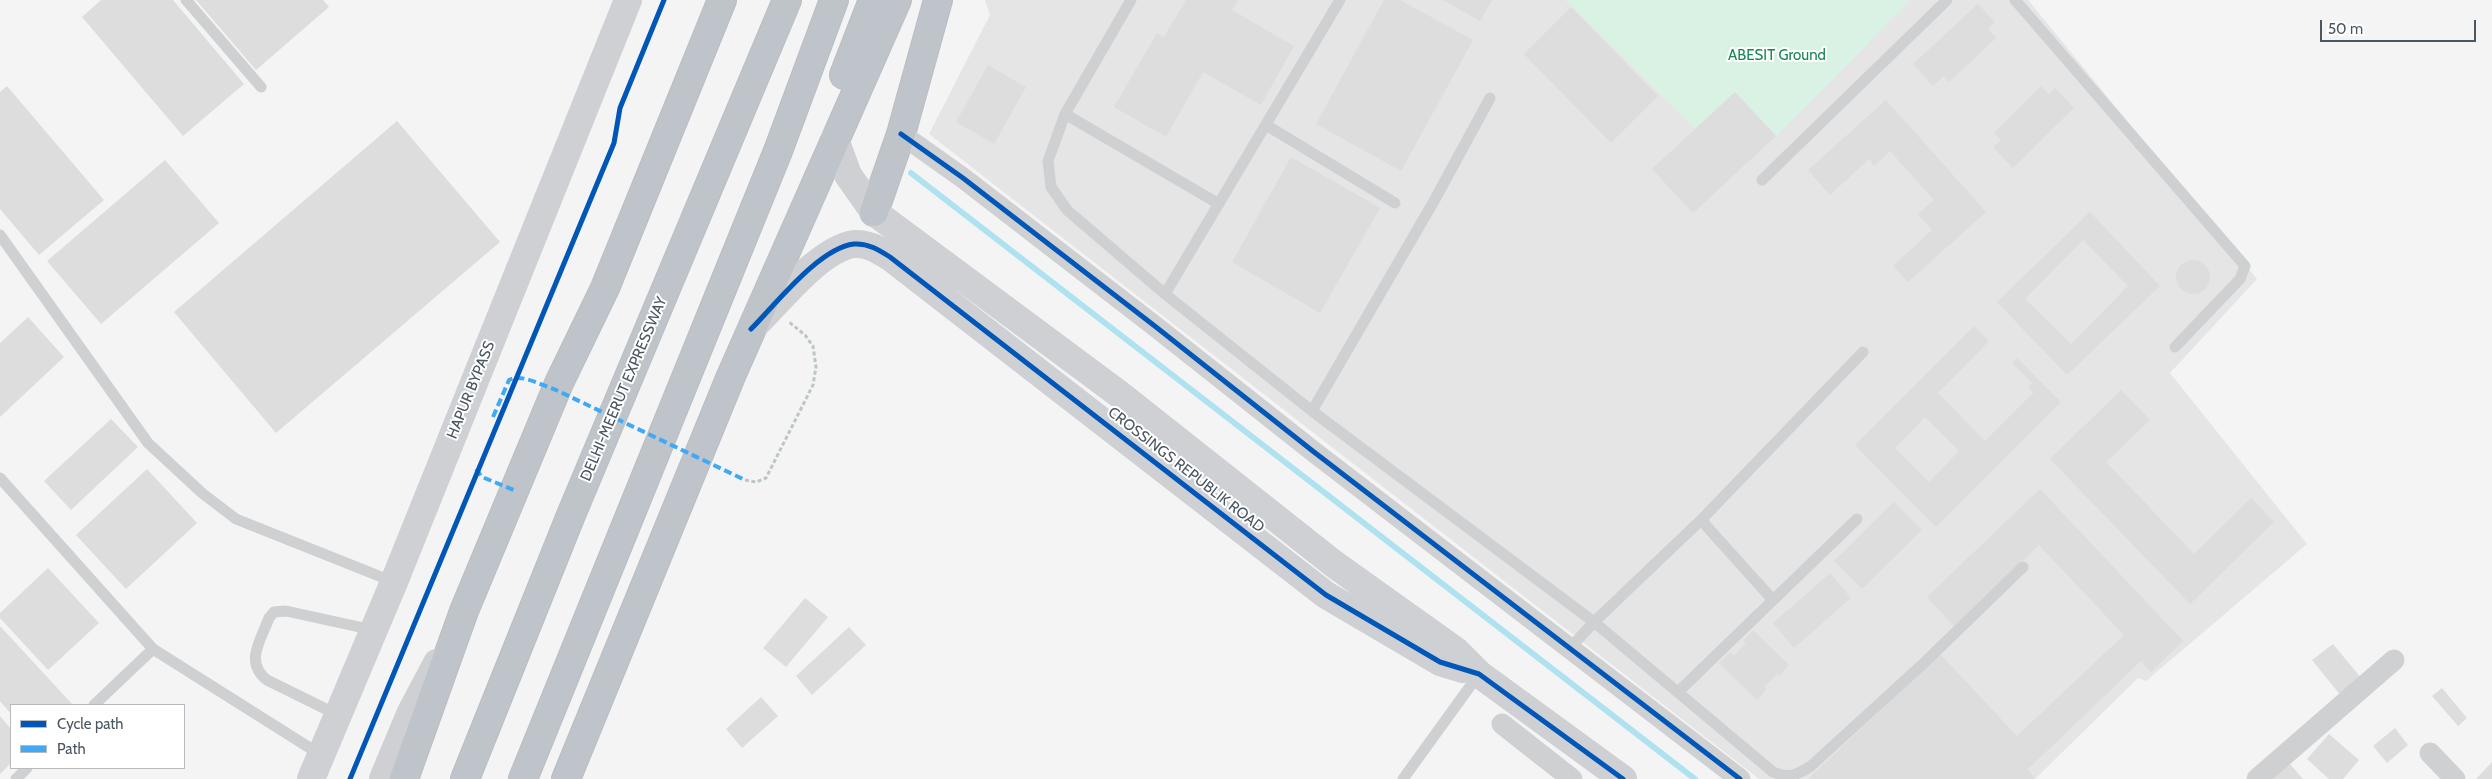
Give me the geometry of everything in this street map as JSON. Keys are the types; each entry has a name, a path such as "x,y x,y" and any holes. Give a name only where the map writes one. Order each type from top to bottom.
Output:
{"highway":[{"path":"404,779 464,611 559,383 605,288 722,0"},
{"name":"DELHI-MEERUT EXPRESSWAY","path":"465,779 575,506 787,0"},
{"path":"523,779 778,151 834,0"},
{"path":"834,139 840,86 873,0"},
{"path":"566,779 751,329 897,0"},
{"path":"874,212 901,134 940,4"}],"street":[{"name":"HAPUR BYPASS","path":"316,767 394,582 628,0"},
{"path":"901,134 970,184 1740,779"},
{"name":"CROSSINGS REPUBLIK ROAD","path":"834,139 848,175 874,212 1119,394 1334,564 1456,651 1479,674 1623,779"},
{"name":"CROSSINGS REPUBLIK ROAD","path":"751,329 807,273 834,251 855,244 875,248 890,257 1326,595 1440,662 1479,674"},
{"path":"382,779 411,712 464,611"},
{"path":"2258,779 2394,660"},
{"path":"1502,724 1572,779"},
{"path":"2430,753 2455,779"}],"lane":[{"path":"186,0 262,87"},
{"path":"1131,0 1065,114 1048,161 1051,187 1067,210 1165,294 1312,411 1594,622 1773,772 1783,777 1794,776 1811,766 1925,662 2023,567"},
{"path":"1165,294 1340,0"},
{"path":"1762,180 1947,0"},
{"path":"2015,0 2245,266 2240,279 2175,347"},
{"path":"1312,411 1434,201 1490,98"},
{"path":"1065,114 1219,204"},
{"path":"1266,126 1395,204"},
{"path":"0,235 148,443 202,493 236,519 394,582"},
{"path":"1570,648 1594,622 1701,520 1863,352"},
{"path":"0,478 153,649 316,767"},
{"path":"1678,692 1772,599 1857,519"},
{"path":"1701,520 1772,599"},
{"path":"338,715 267,680 258,673 253,659 269,618 274,612 286,611 373,630"},
{"path":"95,704 153,649"},
{"path":"1403,779 1479,674"},
{"path":"16,779 27,769"}],"path":[{"path":"745,480 756,482 766,478 813,385 816,367 813,346 804,335 772,308"}],"shaded area":[{"path":"985,0 2028,0 2257,279 2170,373 2307,544 2146,681 2138,678 2035,779 1759,779 929,134 990,15"}],"green space":[{"name":"ABESIT Ground","path":"1565,0 1911,0 1776,136 1735,92 1695,129"}],"building":[{"path":"101,0 173,0 244,84 183,136 82,17"},
{"path":"196,0 323,0 329,7 256,70"},
{"path":"1186,0 1238,0 1232,10 1294,46 1261,105 1203,72 1166,137 1114,107 1157,33 1164,37"},
{"path":"1384,0 1400,0 1473,40 1401,171 1316,124"},
{"path":"1443,0 1492,0 1480,21"},
{"path":"1978,4 1995,22 1988,29 1996,38 1949,82 1944,76 1933,86 1913,64"},
{"path":"1571,7 1658,96 1611,143 1524,54"},
{"path":"988,65 1026,87 994,144 956,122"},
{"path":"7,86 104,200 39,255 0,209 0,92"},
{"path":"2041,86 2049,94 2055,88 2074,108 2013,168 1993,147 2001,140 1994,133"},
{"path":"1735,92 1776,136 1693,213 1652,169"},
{"path":"1886,100 1986,212 1908,282 1893,266 1932,230 1918,214 1934,200 1890,151 1874,166 1869,159 1830,195 1808,170"},
{"path":"397,121 500,242 276,433 174,312"},
{"path":"1291,157 1380,208 1320,313 1232,262"},
{"path":"165,160 219,223 101,324 47,261"},
{"path":"2090,212 2160,286 2067,375 1997,302","holes":["2083,240 2128,286 2071,344 2025,299"]},
{"path":"2193,260 2200,261 2205,265 2209,270 2209,284 2205,289 2200,293 2193,294 2186,293 2181,289 2177,284 2176,277 2177,270 2181,265 2186,261"},
{"path":"28,317 64,357 0,417 0,343"},
{"path":"1974,326 1989,341 1938,393 1985,441 2034,392 2028,387 2032,383 2012,363 2017,358 2061,402 1936,527 1855,445","holes":["1925,417 1959,451 1929,482 1895,448"]},
{"path":"2121,390 2150,420 2106,462 2194,554 2251,498 2274,522 2190,604 2050,459"},
{"path":"111,419 138,447 71,510 44,481"},
{"path":"147,469 197,523 126,589 76,535"},
{"path":"2040,489 2183,641 2151,672 2141,661 2028,769 2035,779 1808,779 1940,654 2017,736 2124,635 2039,545 1954,626 1927,597"},
{"path":"1894,502 1922,530 1862,589 1834,561"},
{"path":"48,568 99,623 48,670 0,618 0,613"},
{"path":"1830,573 1851,598 1794,648 1773,623"},
{"path":"805,598 828,617 786,667 763,648"},
{"path":"0,626 72,704 10,704 10,713 0,701"},
{"path":"849,627 866,645 812,695 796,676"},
{"path":"1753,630 1789,665 1779,676 1777,674 1764,687 1767,689 1757,700 1719,663 1730,652 1734,656 1746,643 1743,641"},
{"path":"2333,644 2362,679 2341,696 2312,660"},
{"path":"2442,688 2467,718 2458,726 2432,696"},
{"path":"761,697 778,716 742,748 726,729"},
{"path":"0,716 10,728 10,764 0,774"},
{"path":"2395,728 2408,745 2387,763 2373,746"},
{"path":"2329,734 2359,760 2343,779 2329,779 2307,759"},
{"path":"2492,762 2492,779 2476,779"},
{"path":"2289,763 2303,779 2270,779"}],"waterway":[{"path":"911,173 1695,779"}],"marked path":[{"path":"493,417 509,380 514,378 526,379 556,390 745,480"},
{"path":"476,469 482,477 514,490"}],"cycle path":[{"path":"350,779 614,143 620,108 664,0"},
{"path":"901,134 963,178 1314,452 1740,779"},
{"path":"751,329 785,292 827,255 854,244 869,246 877,250 890,257 1326,595 1440,662 1479,674 1623,779"}]}
